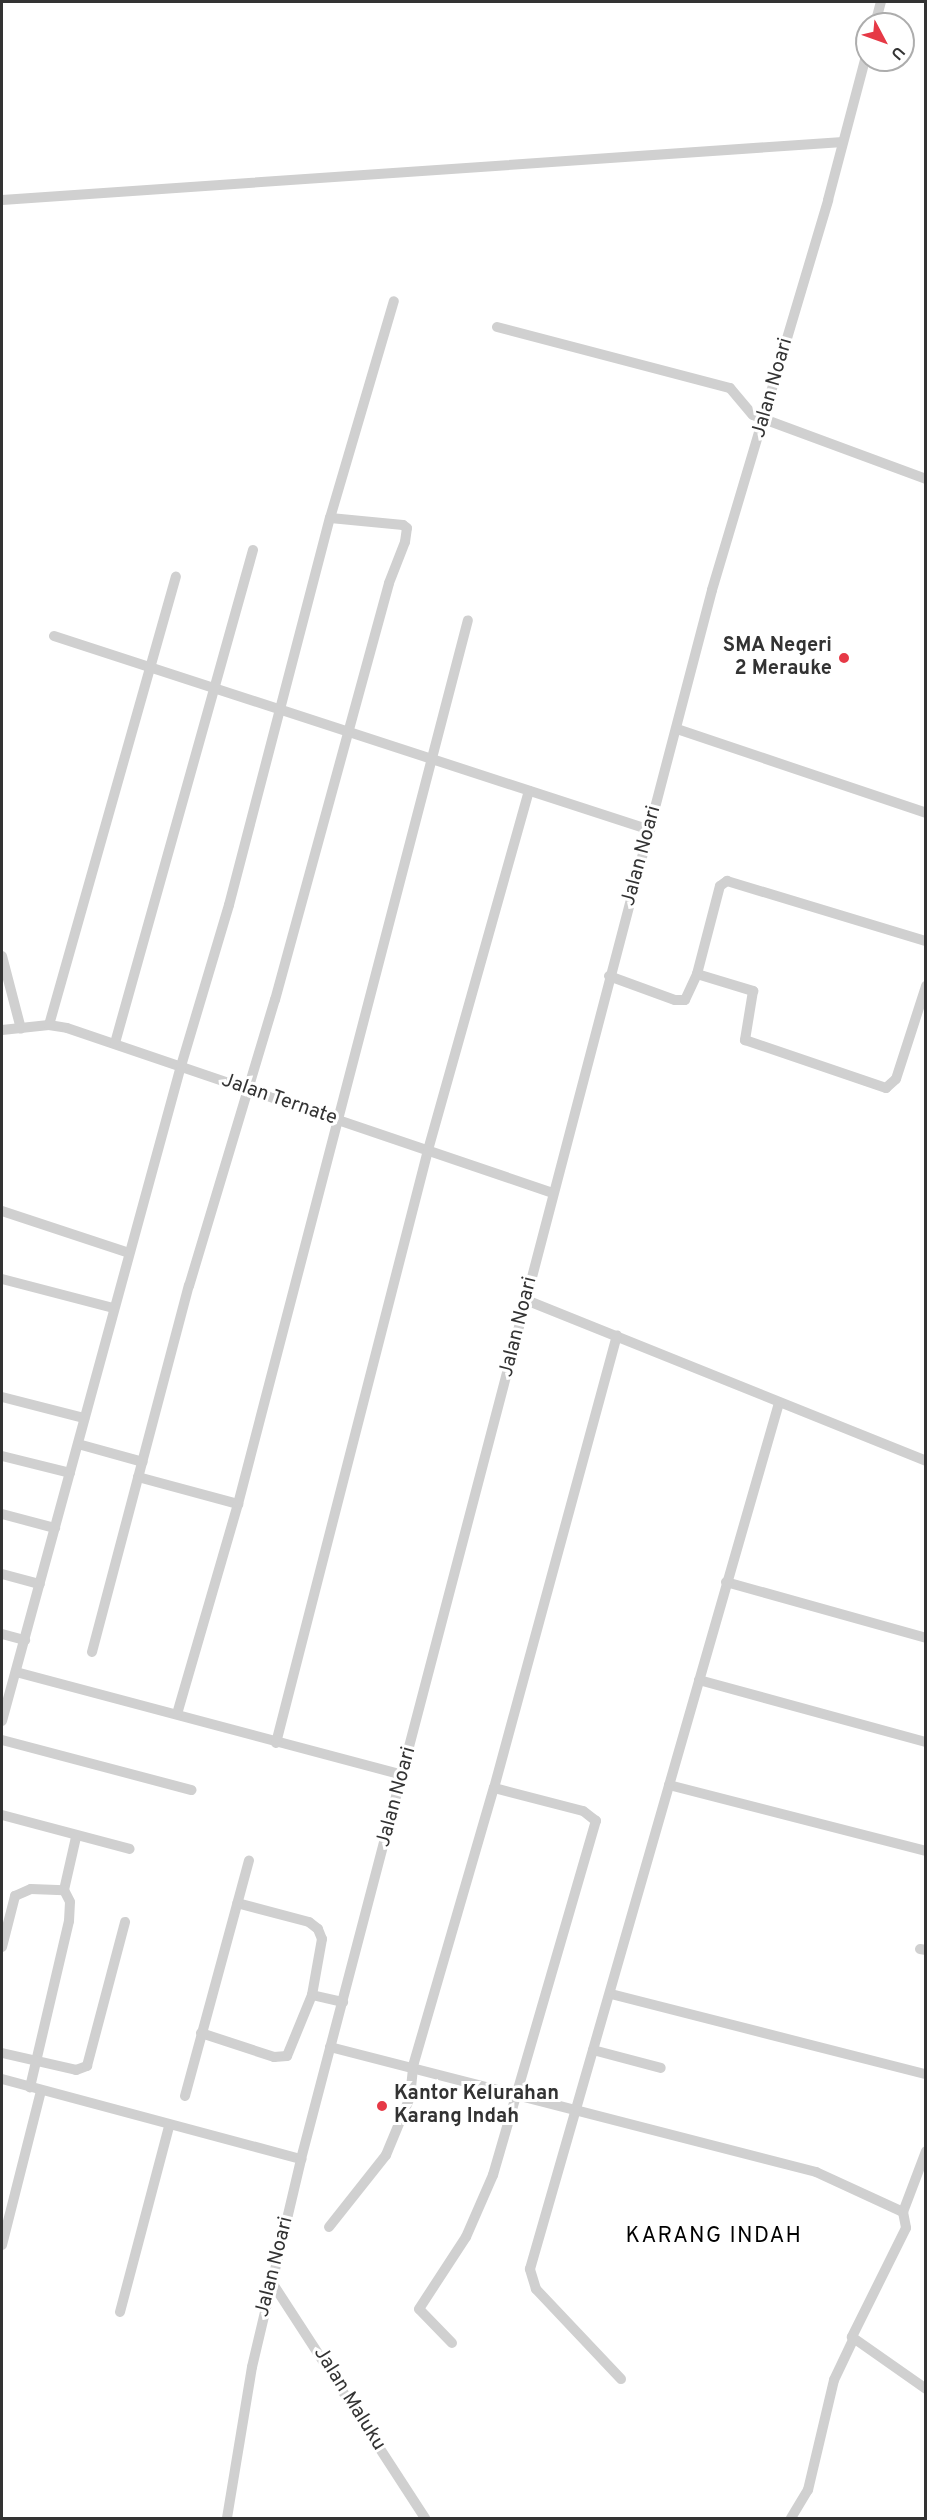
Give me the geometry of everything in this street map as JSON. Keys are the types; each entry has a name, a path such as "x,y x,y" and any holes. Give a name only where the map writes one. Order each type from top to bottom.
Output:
{"street":[{"name":"Jalan Noari","path":"227,2518 241,2420 300,2159 403,1775 609,976 677,729 712,590 765,416 862,72"},
{"path":"2,200 843,142"},
{"path":"2,1721 113,1308 229,905 330,518 394,301"},
{"path":"497,327 730,388 739,395 747,411 926,479"},
{"path":"92,1652 189,1286 249,1090 407,528 385,522 330,518"},
{"path":"115,1043 217,689 253,550"},
{"path":"49,1025 176,577"},
{"path":"177,1714 238,1504 335,1120 433,759 468,620"},
{"path":"54,636 650,830"},
{"path":"677,729 926,813"},
{"path":"276,1743 428,1150 529,791"},
{"path":"609,976 683,1001 697,974 720,886 728,881 926,941"},
{"path":"2,956 21,1029"},
{"path":"697,974 752,990 745,1040 886,1088 896,1079 926,986"},
{"name":"Jalan Ternate","path":"2,1030 49,1025 115,1043 554,1193"},
{"path":"2,1211 129,1253"},
{"path":"2,1279 113,1308"},
{"path":"526,1300 926,1461"},
{"path":"329,2227 386,2155 410,2097 413,2066 494,1788 617,1335"},
{"path":"2,1397 84,1419"},
{"path":"621,2379 546,2302 532,2284 529,2274 574,2108 611,1995 726,1581 779,1402"},
{"path":"78,1444 143,1462"},
{"path":"2,1456 70,1473"},
{"path":"138,1477 238,1504"},
{"path":"2,1514 55,1528"},
{"path":"2,1574 40,1584"},
{"path":"726,1581 926,1638"},
{"path":"2,1634 25,1640"},
{"path":"16,1672 403,1775"},
{"path":"699,1680 926,1742"},
{"path":"2,1740 191,1790"},
{"path":"669,1785 926,1851"},
{"path":"452,2343 419,2308 466,2237 493,2175 519,2094 596,1821 583,1811 494,1788"},
{"path":"2,1815 76,1837 130,1849"},
{"path":"30,2087 69,1921 70,1902 64,1890 76,1837"},
{"path":"185,2096 249,1861"},
{"path":"2,1947 15,1896 31,1888 64,1890"},
{"path":"201,2033 274,2057 287,2056 312,1995 322,1939 318,1929 309,1922 237,1903"},
{"path":"2,2053 76,2070 89,2062 125,1922"},
{"path":"312,1995 343,2002"},
{"path":"611,1995 926,2074"},
{"path":"330,2047 413,2066 816,2172 903,2212"},
{"path":"593,2050 661,2068"},
{"path":"2,2079 170,2126 300,2159"},
{"path":"2,2245 41,2091"},
{"path":"120,2312 170,2126"},
{"path":"791,2518 808,2490 834,2380 854,2340 856,2325 906,2228 903,2212 926,2151"},
{"name":"Jalan Maluku","path":"271,2282 425,2518"},
{"path":"854,2340 926,2389"}],"place":[{"name":"SMA Negeri 2 Merauke","path":"844,658"},
{"name":"Kantor Kelurahan Karang Indah","path":"382,2106"}],"district":[{"name":"KARANG INDAH","path":"714,2237"}]}
